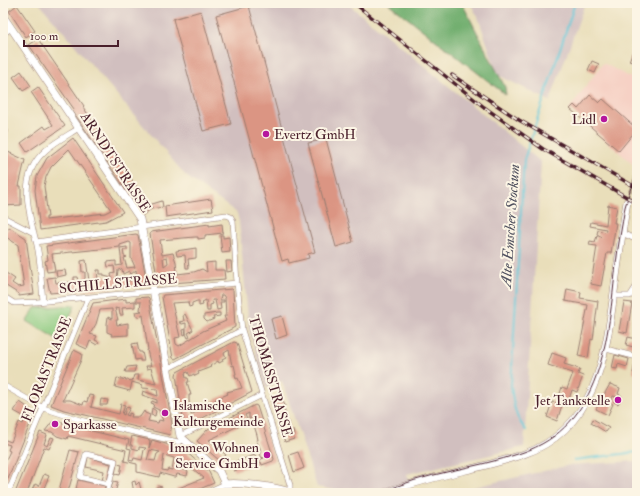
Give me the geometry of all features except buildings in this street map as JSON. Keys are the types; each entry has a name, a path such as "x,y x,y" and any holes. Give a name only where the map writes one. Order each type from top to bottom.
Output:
{"street":[{"name":"ARNDTSTRASSE","path":"3,16 140,219 182,438"},
{"path":"3,34 11,28"},
{"path":"43,301 36,242 28,212 26,192 28,175 45,150 79,128"},
{"path":"385,493 397,488 520,456 549,442 568,426 584,406 595,384 606,349 627,202"},
{"name":"THOMASSTRASSE","path":"142,228 226,215 233,221 242,330 290,485 290,493"},
{"path":"3,217 34,233"},
{"path":"36,242 142,228"},
{"path":"622,233 637,240"},
{"name":"SCHILLSTRASSE","path":"4,297 14,303 88,298 237,283"},
{"path":"614,296 630,296 637,285"},
{"name":"FLORASTRASSE","path":"9,490 88,298"},
{"path":"168,369 242,330"},
{"path":"606,349 637,357"},
{"path":"3,385 44,408 88,421 178,442 182,438 262,395"},
{"path":"182,438 218,471 226,484"},
{"path":"107,493 115,461 86,454 80,477 109,484"},
{"path":"205,493 226,484 235,482 290,493"},
{"path":"3,485 9,490"}],"shaded area":[{"path":"39,3 347,3 541,162 524,447 407,474 411,493 352,493 317,487 282,381 266,388 249,329 237,213 186,176"},
{"path":"470,3 585,3 550,101 498,75 478,17"},
{"path":"603,63 637,81 636,167 569,109"},
{"path":"637,461 637,493 448,493 570,465"}],"green space":[{"path":"388,3 462,3 505,87 506,95"},
{"path":"75,305 60,341 27,321 35,308"}],"waterway":[{"name":"Alte Emscher Stockum","path":"526,430 519,419 513,403 511,385 524,160 575,3"},
{"name":"Alte Emscher Stockum","path":"574,460 637,452"}],"tunnel":[{"path":"627,202 637,178"}],"tram line":[{"path":"381,493 415,480 521,453 548,440 569,422 585,401 596,376 604,349 625,207 631,187 637,175"}],"railway":[{"path":"354,3 484,107 543,149 637,203"},
{"path":"452,75 519,120 637,188"}],"place":[{"name":"Lidl","path":"604,119"},
{"name":"Evertz GmbH","path":"266,134"},
{"name":"Jet Tankstelle","path":"618,400"},
{"name":"Islamische Kulturgemeinde","path":"165,413"},
{"name":"Sparkasse","path":"55,424"},
{"name":"Immeo Wohnen Service GmbH","path":"267,455"}]}
